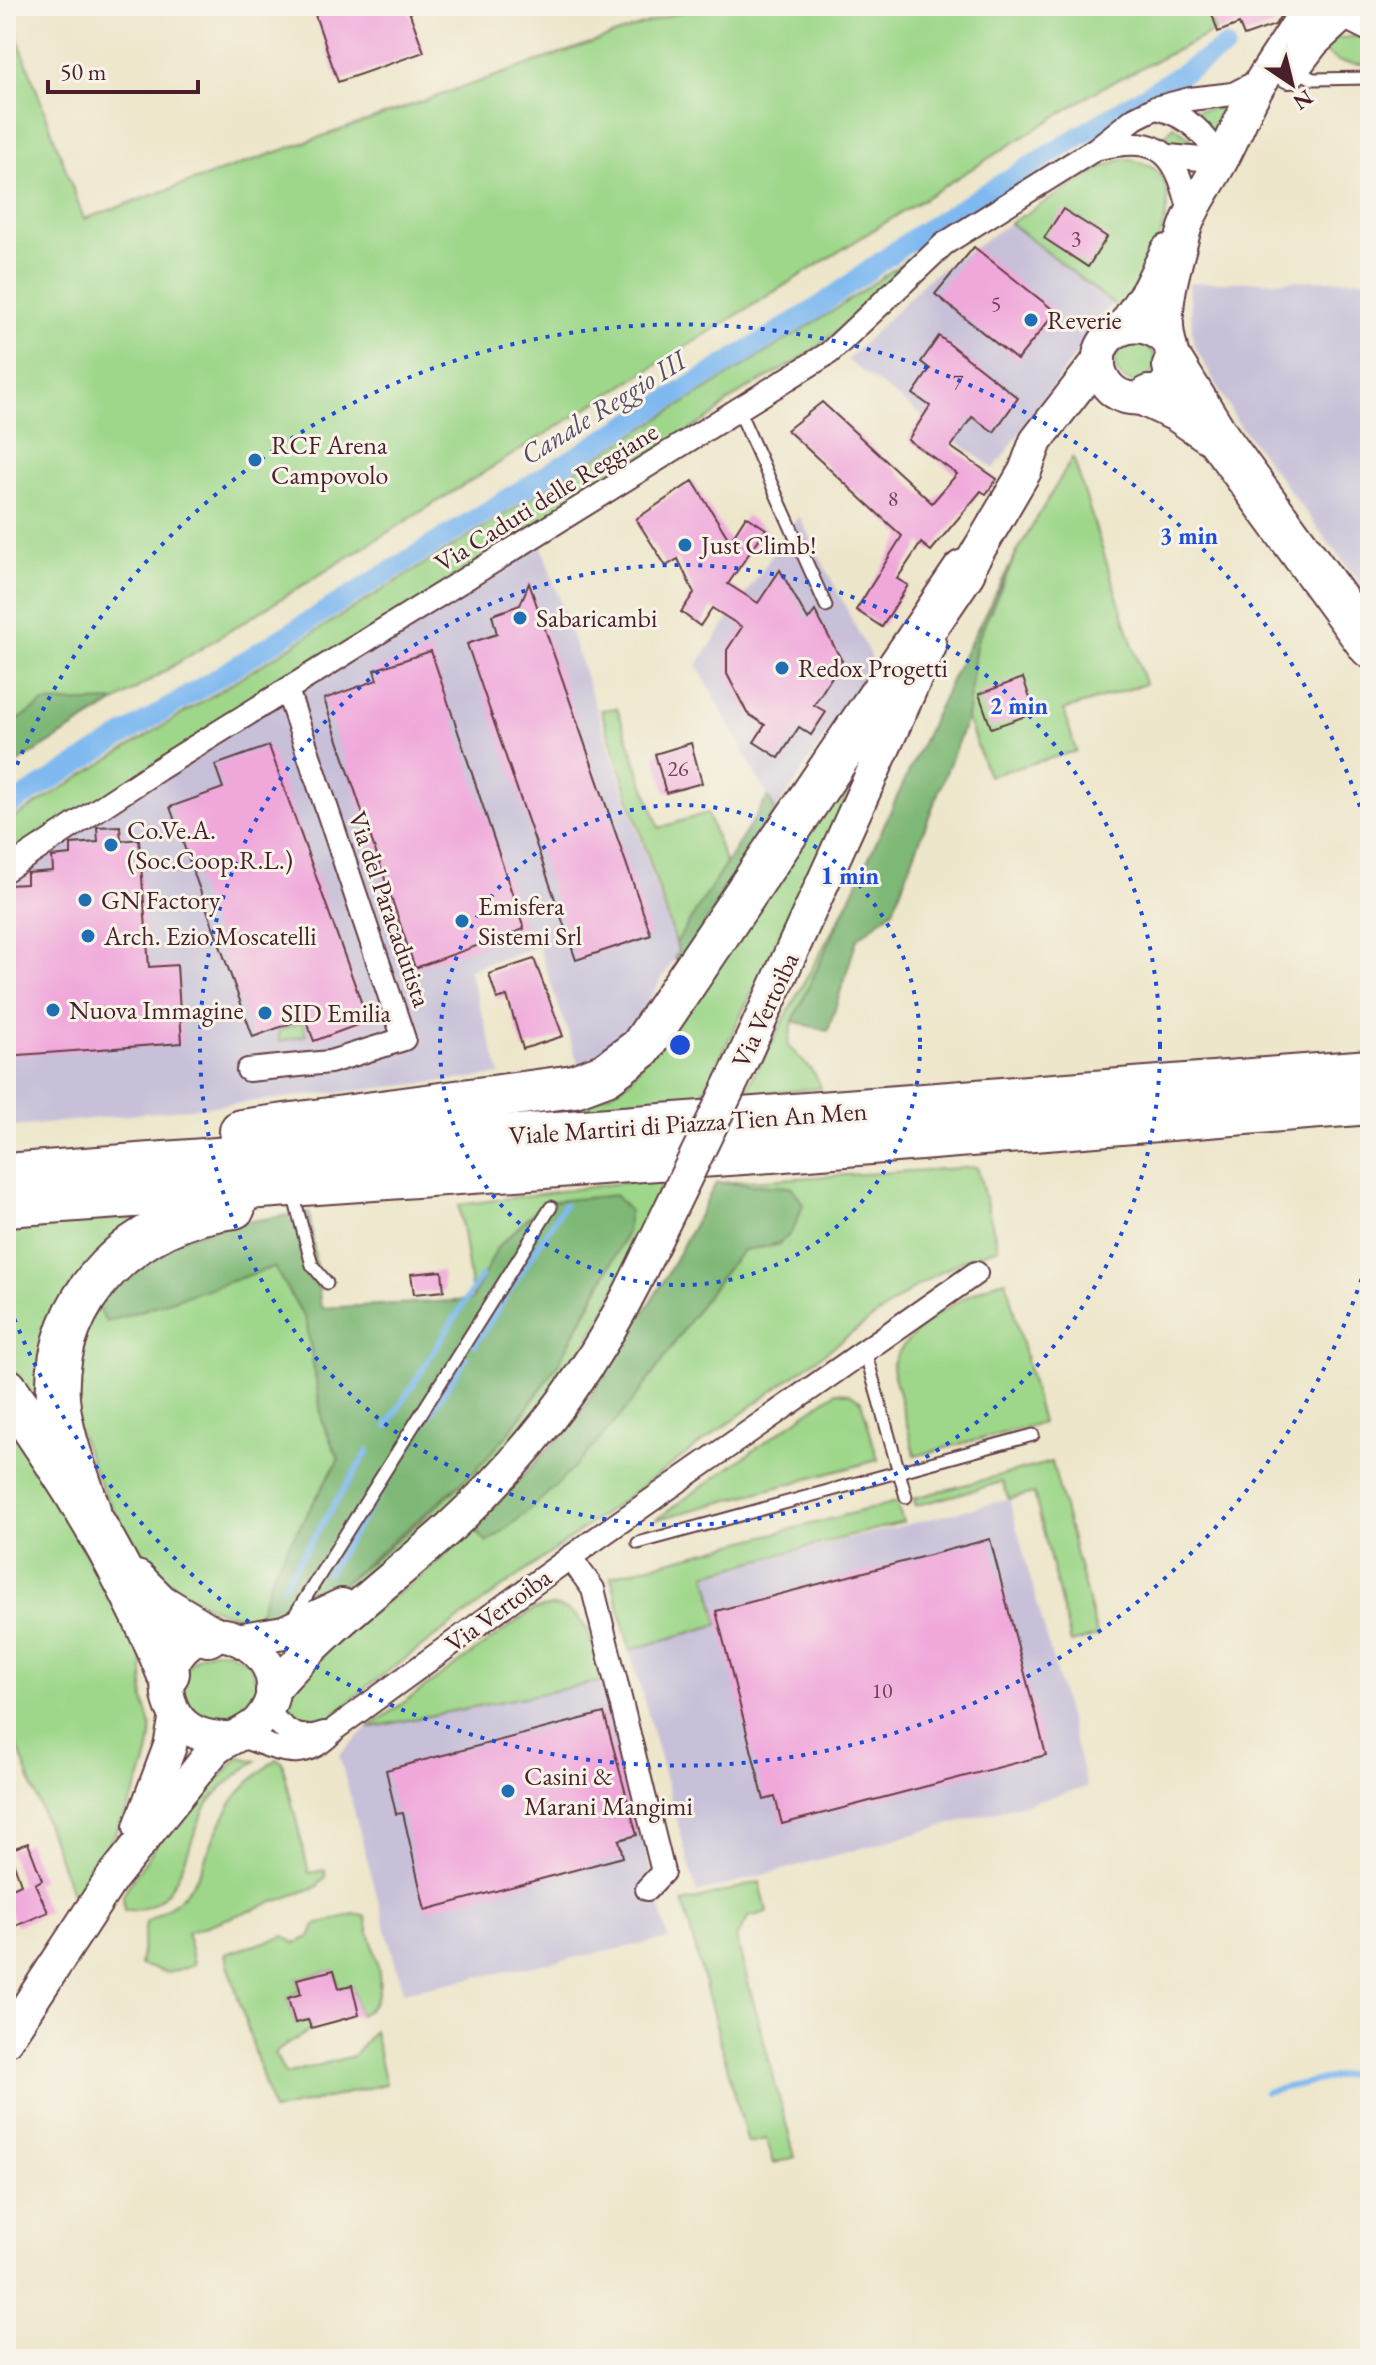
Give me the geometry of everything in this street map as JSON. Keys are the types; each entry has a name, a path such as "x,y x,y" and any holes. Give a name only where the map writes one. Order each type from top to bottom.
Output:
{"highway":[{"path":"1153,375 1179,411 1219,439 1370,646"},
{"path":"6,1166 56,1155 574,1086 606,1074 641,1048 964,571"},
{"name":"Viale Martiri di Piazza Tien An Men","path":"6,1175 1370,1071"},
{"name":"Viale Martiri di Piazza Tien An Men","path":"6,1205 517,1166 771,1151 1370,1103"},
{"path":"89,1510 58,1399 62,1349 83,1299 101,1272 126,1250 158,1230 223,1208 431,1189 517,1166"},
{"path":"6,1389 89,1510 121,1568 168,1673"},
{"path":"121,1568 159,1605 225,1637"}],"main road":[{"name":"Via Vertoiba","path":"1280,72 1308,6"},
{"name":"Via Vertoiba","path":"7,2026 131,1852 232,1737 259,1721 269,1701 306,1652 470,1508 542,1428 597,1351 634,1284 740,1065 964,571 1025,471 1036,441 1099,360 1106,340 1123,327 1148,290 1167,250 1187,225 1228,150 1251,99 1348,14"},
{"name":"Via Vertoiba","path":"1025,471 1085,410 1153,375 1187,225"},
{"path":"1099,360 1105,382 1153,375 1148,326 1123,327"},
{"name":"Via Vertoiba","path":"131,1852 170,1746 176,1716 167,1688 168,1673 183,1648 225,1637 284,1632 384,1583"},
{"path":"225,1637 264,1658 272,1674 269,1701"},
{"name":"Via Vertoiba","path":"176,1716 198,1734 232,1737"}],"street":[{"name":"Via Caduti delle Reggiane","path":"6,870 287,690 829,353 944,244 1097,148 1135,118 1155,108 1233,94 1280,72"},
{"path":"1187,225 1183,184 1162,151 1155,108 1175,113 1198,126 1228,150"},
{"name":"Via Caduti delle Reggiane","path":"1097,148 1129,141 1162,151 1228,150"},
{"name":"Via del Paracadutista","path":"248,1070 330,1062 404,1039 287,690"},
{"name":"Via Vertoiba","path":"269,1701 289,1734 309,1738 336,1728 570,1557 976,1273"},
{"path":"570,1557 593,1589 663,1872 647,1889"},
{"name":"Via Vertoiba","path":"232,1737 298,1753 322,1746 336,1728"}],"lane":[{"path":"1280,72 1313,79 1370,78"},
{"path":"739,411 826,606"},
{"path":"295,1201 312,1265 327,1283"},
{"path":"284,1632 551,1207"},
{"path":"864,1351 906,1497"},
{"path":"638,1543 1033,1435"}],"shaded area":[{"path":"1010,223 1112,303 994,469 847,360 930,277"},
{"path":"1370,279 1370,597 1238,423 1193,343 1189,283"},
{"path":"799,516 874,663 776,811 697,665"},
{"path":"538,535 678,952 626,1038 579,1065 538,946 468,969 501,1075 6,1128 6,872"},
{"path":"1009,1499 1087,1787 697,1893 630,1650 719,1624 705,1575"},
{"path":"603,1681 668,1939 403,1992 339,1755 368,1728"}],"green space":[{"name":"RCF Arena Campovolo","path":"6,6 84,219 697,6 1206,6 1215,31 1103,87 6,770"},
{"path":"1359,36 1370,39 1370,65 1340,62 1323,51 1334,39"},
{"path":"1242,100 1216,142 1183,112 1227,107"},
{"path":"1174,126 1191,139 1198,154 1166,146 1167,133"},
{"path":"1123,159 1149,166 1163,180 1167,200 1156,247 1122,311 1010,223 1104,167"},
{"path":"913,256 847,322 803,357 746,389 715,414 6,870 6,823 833,311"},
{"path":"1135,342 1149,348 1155,362 1149,376 1135,382 1121,376 1115,362 1121,348"},
{"path":"1073,457 1145,684 1064,710 1076,751 988,776 967,718 976,643 1017,552"},
{"path":"1017,552 976,643 967,718 893,910 857,939 828,1031 793,1021 956,670"},
{"path":"913,662 700,1099 505,1118 587,1102 603,1097 630,1080"},
{"path":"116,701 6,770 6,728 44,703"},
{"path":"617,708 659,828 707,813 726,864 676,943 601,710"},
{"path":"768,797 776,811 680,964 674,959 678,952 676,943"},
{"path":"848,902 793,1021 788,1046 814,1073 821,1088 743,1095"},
{"path":"302,1022 306,1035 279,1042 279,1031"},
{"path":"977,1167 998,1248 963,1260 918,1285 365,1688 333,1717 316,1726 294,1718 286,1700 295,1682 324,1649 418,1579 474,1528 487,1543 743,1250 780,1245 792,1188 716,1183"},
{"path":"665,1177 599,1321 547,1401 478,1480 439,1517 359,1580 320,1603 441,1503 506,1436 557,1363 587,1312 627,1232 497,1248 473,1300 459,1205"},
{"path":"716,1183 792,1187 803,1204 794,1228 776,1244 743,1250 714,1286 649,1380 601,1438 547,1494 487,1543 474,1528 576,1419 662,1284"},
{"path":"615,1195 629,1210 627,1232 560,1361 507,1435 476,1470 320,1603 257,1619 277,1565 339,1459 323,1424 306,1320 274,1267 106,1322 97,1306 136,1264 175,1241 241,1223 309,1212 321,1308 472,1300 497,1248 544,1202"},
{"path":"178,1213 89,1269 63,1460 6,1371 6,1226"},
{"path":"274,1266 306,1320 323,1424 339,1459 277,1565 257,1619 226,1613 198,1601 172,1583 150,1561 130,1536 99,1481 74,1417 72,1392 78,1354 97,1306 107,1322"},
{"path":"1006,1280 1042,1423 915,1456 892,1368 897,1355 938,1314 975,1292"},
{"path":"836,1392 849,1393 861,1401 878,1460 655,1520"},
{"path":"6,1416 37,1464 142,1661 144,1698 151,1729 148,1754 124,1816 81,1894 74,1899 6,1715"},
{"path":"1052,1462 1097,1636 1071,1643 1034,1493 1009,1499 1002,1482 915,1506 914,1498"},
{"path":"896,1502 903,1522 706,1574 719,1624 630,1650 611,1576"},
{"path":"552,1606 565,1609 583,1623 593,1644 603,1681 368,1728 533,1610"},
{"path":"226,1650 249,1663 259,1687 244,1721 208,1727 182,1702 186,1671 195,1658"},
{"path":"239,1757 256,1761 209,1802 171,1888 159,1900 144,1908 124,1910 123,1894 177,1815 184,1816"},
{"path":"276,1759 282,1762 309,1873 325,1870 325,1878 316,1887 187,1933 194,1964 169,1973 140,1965 146,1922 167,1909 192,1885 233,1801"},
{"path":"760,1882 767,1912 749,1917 736,1938 795,2157 774,2163 766,2139 748,2143 683,1903"},
{"path":"354,1914 365,1916 379,1972 377,1997 359,2015 352,1986 339,1989 334,1970 297,1979 300,1990 288,1998 295,2023 308,2020 311,2028 275,2054 285,2074 353,2056 374,2031 386,2084 273,2111 225,1954 285,1936 295,1943 310,1937 315,1925"}],"building":[{"path":"312,6 407,6 424,52 338,82"},
{"path":"1226,6 1278,6 1281,15 1275,25 1244,36 1239,24 1218,32 1211,11"},
{"path":"1063,209 1107,237 1088,267 1044,238"},
{"path":"974,247 1056,312 1017,360 935,294"},
{"path":"939,336 1018,398 994,432 972,417 951,447 997,479 986,494 981,491 931,551 921,543 897,579 908,585 882,627 856,610 902,536 787,430 822,402 932,503 957,474 908,440 930,406 913,394 930,369 921,362"},
{"path":"693,481 730,541 746,516 766,529 728,584 758,603 780,570 808,620 815,611 842,661 814,705 826,712 811,735 799,727 779,758 754,742 765,725 747,713 727,674 727,650 742,627 712,608 700,626 681,612 694,593 678,559 666,566 636,519"},
{"path":"529,583 651,935 576,960 467,644 497,634 492,615 520,605"},
{"path":"431,651 524,929 415,968 324,699 377,680 374,670"},
{"path":"1023,678 1035,713 991,728 979,694"},
{"path":"691,743 702,783 666,793 655,754"},
{"path":"269,746 368,1021 314,1041 305,1018 253,1037 170,807 223,788 215,765"},
{"path":"120,826 121,841 139,839 149,967 177,965 182,1043 6,1056 7,885 27,884 27,873 53,871 52,857 71,855 71,844 98,842 97,827"},
{"path":"534,959 563,1036 523,1049 507,996 497,999 489,974"},
{"path":"442,1271 444,1291 414,1294 411,1274"},
{"path":"990,1539 1046,1755 782,1824 775,1797 764,1800 716,1611"},
{"name":"Casini & Marani Mangimi","path":"604,1713 637,1835 619,1840 623,1857 425,1910 403,1813 396,1814 386,1770"},
{"path":"28,1843 42,1880 35,1884 48,1912 16,1926 6,1904 6,1891 21,1884 9,1850"},
{"path":"334,1970 339,1988 352,1985 359,2015 311,2028 308,2020 295,2023 288,1998 301,1994 297,1979"}],"waterway":[{"name":"Canale Reggio III","path":"6,808 820,306 919,234 1225,47"},
{"path":"475,1345 564,1205"},
{"path":"387,1426 481,1276"},
{"path":"327,1574 466,1358"},
{"path":"283,1586 368,1451"},
{"path":"1265,2092 1370,2069"}],"place":[{"name":"Reverie","path":"1031,320"},
{"name":"RCF Arena Campovolo","path":"255,460"},
{"name":"Just Climb!","path":"685,545"},
{"name":"Sabaricambi","path":"520,618"},
{"name":"Redox Progetti","path":"782,668"},
{"name":"Co.Ve.A. (Soc.Coop.R.L.)","path":"111,845"},
{"name":"GN Factory","path":"85,900"},
{"name":"Emisfera Sistemi Srl","path":"462,921"},
{"name":"Arch. Ezio Moscatelli","path":"88,936"},
{"name":"Nuova Immagine","path":"53,1010"},
{"name":"SID Emilia","path":"265,1013"},
{"name":"Casini & Marani Mangimi","path":"508,1791"}]}
